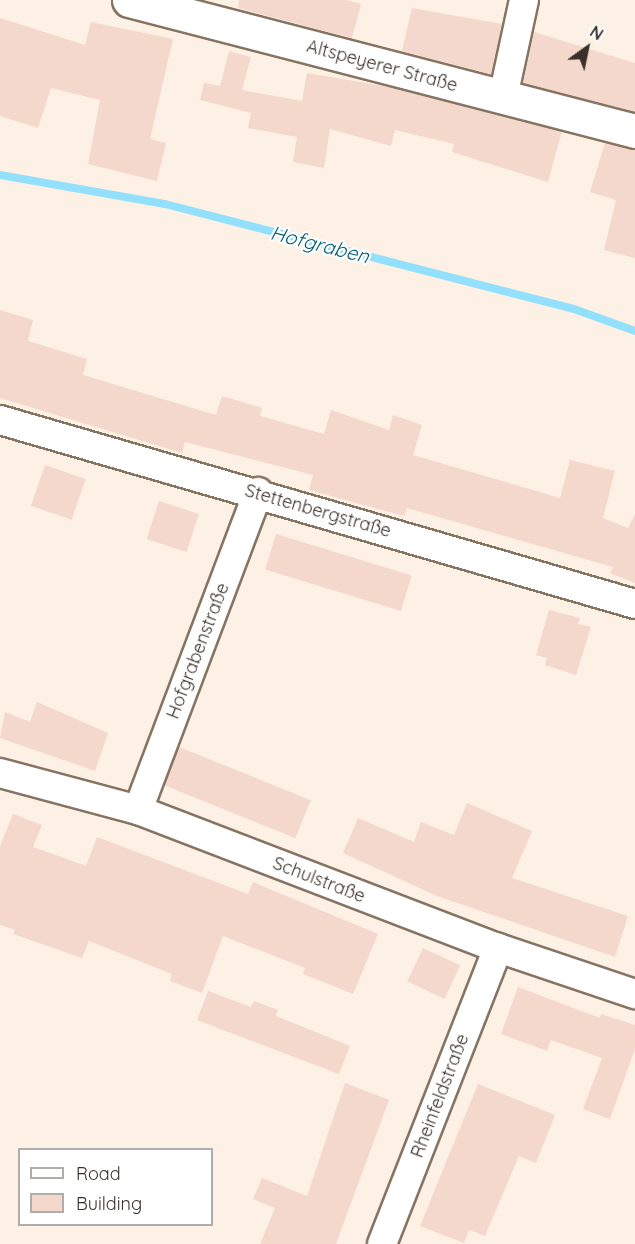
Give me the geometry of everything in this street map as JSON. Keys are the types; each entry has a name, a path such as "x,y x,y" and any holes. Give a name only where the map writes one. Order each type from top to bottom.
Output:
{"main road":[{"name":"Altspeyerer Straße","path":"129,0 635,131"}],"street":[{"path":"503,97 524,0"},
{"name":"Stettenbergstraße","path":"0,420 258,492 635,604"},
{"name":"Hofgrabenstraße","path":"138,810 258,492"},
{"name":"Schulstraße","path":"0,773 138,810 498,948 635,994"},
{"name":"Rheinfeldstraße","path":"382,1244 498,948"}],"building":[{"path":"239,0 346,0 361,4 352,38 238,8"},
{"path":"412,8 502,24 491,74 402,51"},
{"path":"0,18 85,45 91,22 173,39 150,139 166,143 157,181 88,164 100,100 51,88 38,128 0,116"},
{"path":"534,32 635,63 635,112 523,83"},
{"path":"229,51 251,57 242,90 302,101 307,73 395,88 562,131 548,182 452,152 454,144 395,130 391,146 330,129 324,168 293,162 297,137 248,128 251,113 200,100 204,83 220,86"},
{"path":"605,143 635,149 635,258 604,250 616,200 590,192"},
{"path":"0,310 33,320 28,341 87,359 83,375 216,415 222,396 262,408 260,416 324,434 331,410 389,430 393,415 422,425 413,455 560,498 570,460 615,471 603,518 628,528 635,514 635,583 610,573 613,567 407,508 404,516 309,490 313,475 185,442 182,453 0,398"},
{"path":"45,465 86,479 72,520 31,506"},
{"path":"159,501 199,514 187,552 147,539"},
{"path":"276,534 412,576 401,611 265,569"},
{"path":"549,610 580,618 578,624 591,627 576,675 545,665 547,658 536,655"},
{"path":"37,702 108,733 95,771 0,738 5,712 30,722"},
{"path":"179,747 311,800 295,838 164,785"},
{"path":"467,803 532,831 512,878 628,916 615,957 437,896 343,853 358,818 414,842 421,822 454,835"},
{"path":"13,814 42,825 33,847 86,866 97,837 248,894 253,882 378,934 353,994 303,974 305,968 223,936 202,993 170,981 172,974 89,941 82,958 13,934 15,930 0,925 0,846"},
{"path":"423,948 460,965 445,999 407,982"},
{"path":"518,987 600,1018 601,1014 635,1025 635,1049 610,1119 583,1109 602,1058 551,1040 547,1051 501,1034"},
{"path":"208,991 251,1007 254,1001 278,1010 276,1016 350,1046 339,1074 197,1020"},
{"path":"345,1083 389,1100 336,1244 260,1244 275,1208 253,1199 262,1178 307,1196"},
{"path":"478,1084 555,1115 536,1163 519,1156 485,1236 469,1230 464,1243 420,1226"}],"waterway":[{"name":"Hofgraben","path":"0,175 165,204 574,309 635,331"}]}
